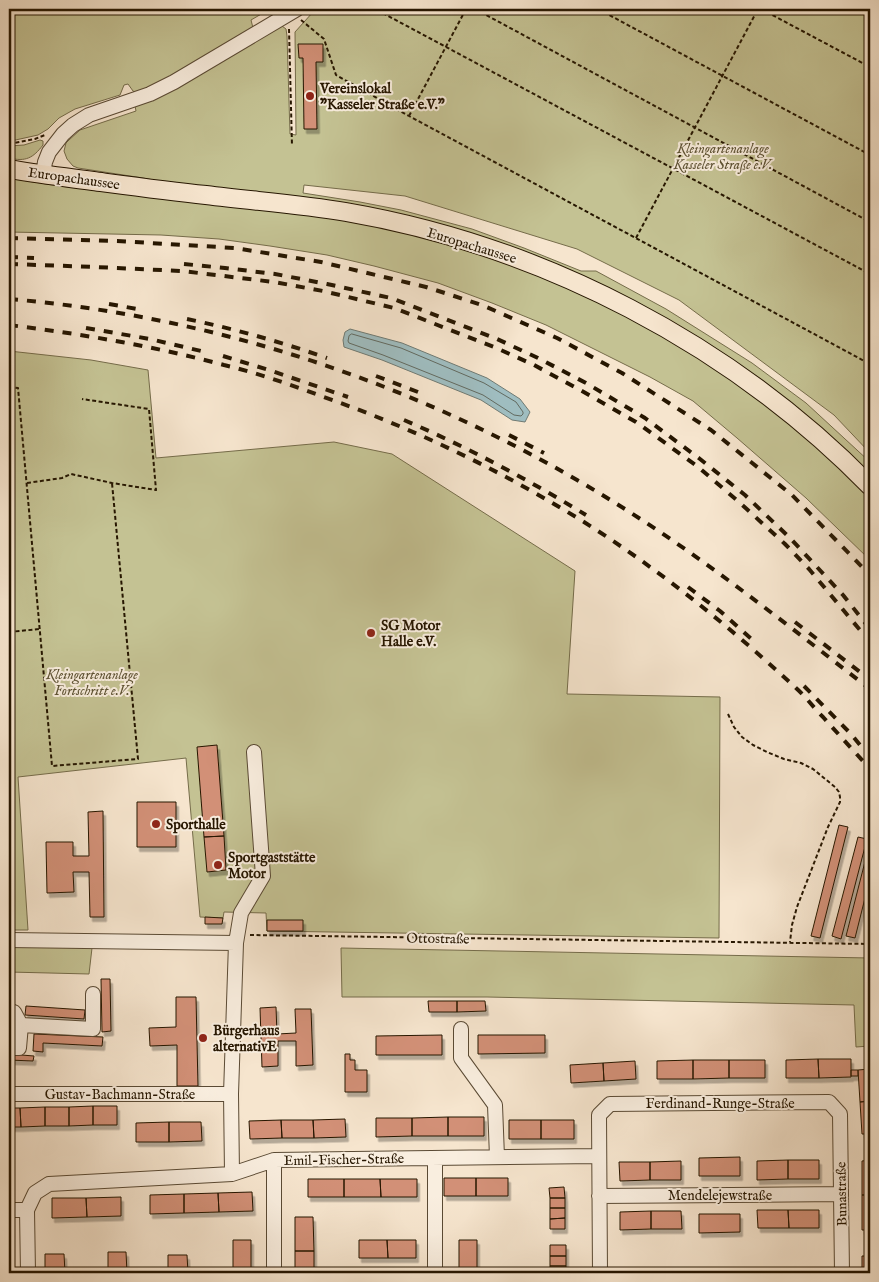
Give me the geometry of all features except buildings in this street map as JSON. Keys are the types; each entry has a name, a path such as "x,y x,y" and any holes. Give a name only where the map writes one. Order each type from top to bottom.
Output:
{"main road":[{"name":"Europachaussee","path":"9,168 43,174 347,212 450,236 523,260 618,302 716,359 806,426 870,486"}],"street":[{"path":"43,174 49,152 73,125 89,115 150,94 174,82 293,11"},
{"path":"232,1174 231,1094 236,943 241,913 263,876 254,752"},
{"path":"9,940 236,943"},
{"path":"21,1025 93,1029 93,994"},
{"path":"9,1011 14,1012 21,1025 19,1048 9,1048"},
{"path":"461,1029 461,1058 495,1105 497,1157"},
{"name":"Gustav-Bachmann-Straße","path":"9,1094 231,1094"},
{"name":"Ferdinand-Runge-Straße","path":"598,1156 599,1115 610,1104 829,1102 840,1114"},
{"name":"Bunastraße","path":"840,1114 842,1273"},
{"path":"598,1156 600,1273"},
{"name":"Emil-Fischer-Straße","path":"27,1210 35,1193 49,1184 232,1174 274,1160 598,1156"},
{"path":"435,1158 435,1273"},
{"path":"274,1160 274,1273"},
{"name":"Mendelejewstraße","path":"599,1196 840,1194"},
{"path":"9,1210 27,1210 28,1273"}],"path":[{"path":"409,116 466,9"},
{"path":"475,9 870,222"},
{"path":"598,9 870,155"},
{"path":"636,238 722,75 760,9 870,67"},
{"path":"377,10 870,274"},
{"path":"293,11 324,39 336,75 868,363 870,368"},
{"path":"292,146 293,11"},
{"path":"868,363 870,359"},
{"path":"9,387 18,388 52,766 138,759 112,484"},
{"path":"27,483 62,478 71,474 112,484 156,490 149,409 82,398"},
{"path":"9,632 40,629"},
{"path":"728,714 734,727 742,737 767,752 814,769 835,787 840,797 840,802 828,827 797,906 790,942"},
{"name":"Ottostraße","path":"236,943 247,935 870,944"}],"green space":[{"path":"9,9 270,9 251,20 253,28 183,73 136,93 128,84 124,85 120,95 75,109 59,118 48,129 38,135 9,141"},
{"name":"Kleingartenanlage Kasseler Straße e.V.","path":"319,9 870,9 870,453 834,415 679,300 577,249 405,196 304,185 303,193 401,210 472,229 581,271 596,271 666,309 752,363 806,403 870,462 870,477 810,421 525,254 143,178 78,168 73,166 67,159 64,151 66,143 80,130 136,111 135,106 282,26 286,29 287,36 290,134 296,135 295,32 313,12"},
{"path":"40,140 43,141 43,145 29,158 9,158 9,146 24,145"},
{"path":"9,178 59,186 269,208 388,227 521,266 621,311 741,384 851,476 870,495 870,560 806,498 693,401 650,377 546,325 438,283 327,255 219,239 161,235 9,232"},
{"name":"SG Motor Halle e.V.","path":"9,351 91,360 148,370 156,458 334,442 392,454 575,571 567,694 720,697 719,938 267,931 266,913 224,912 223,918 200,917 186,758 18,777 28,930 9,930"},
{"path":"9,945 92,948 89,974 9,972"},
{"path":"341,948 870,958 870,1046 856,1047 854,1005 487,997 342,997"}],"water":[{"path":"350,329 402,343 487,378 520,399 530,412 525,422 512,420 481,400 382,360 344,347 345,332"}],"railway":[{"path":"9,238 117,241 235,248 321,262 426,287 482,305 557,338 622,373 711,430 792,495 870,575"},
{"path":"9,257 34,258"},
{"path":"9,264 182,271 274,282 323,291 394,308 494,347 534,365 636,422 697,466 785,544 809,569 870,642"},
{"path":"184,264 275,274 391,298 497,339 586,383 645,418 745,495 790,538 843,595 870,629"},
{"path":"9,299 94,309 177,324 260,345 341,371 420,402 497,437 572,477 645,522 731,582 870,689"},
{"path":"109,304 143,310"},
{"path":"187,319 258,336 327,358"},
{"path":"9,325 144,346 274,379 358,409 425,437 490,468 553,503 612,540 694,600 800,691 870,769"},
{"path":"86,328 150,339 201,351"},
{"path":"223,356 348,397"},
{"path":"376,376 418,392"},
{"path":"404,420 497,464 586,515"},
{"path":"509,435 544,453"},
{"path":"688,587 720,611 757,644"},
{"path":"795,622 860,672"},
{"path":"804,686 851,734 870,757"}],"place":[{"name":"Vereinslokal \"Kasseler Straße e.V.\"","path":"310,96"},
{"name":"SG Motor Halle e.V.","path":"371,633"},
{"name":"Sporthalle","path":"156,824"},
{"name":"Sportgaststätte Motor","path":"218,865"},
{"name":"Bürgerhaus alternativE","path":"203,1038"}],"park label":[{"name":"Kleingartenanlage Fortschritt e.V.","path":"92,682"}]}
